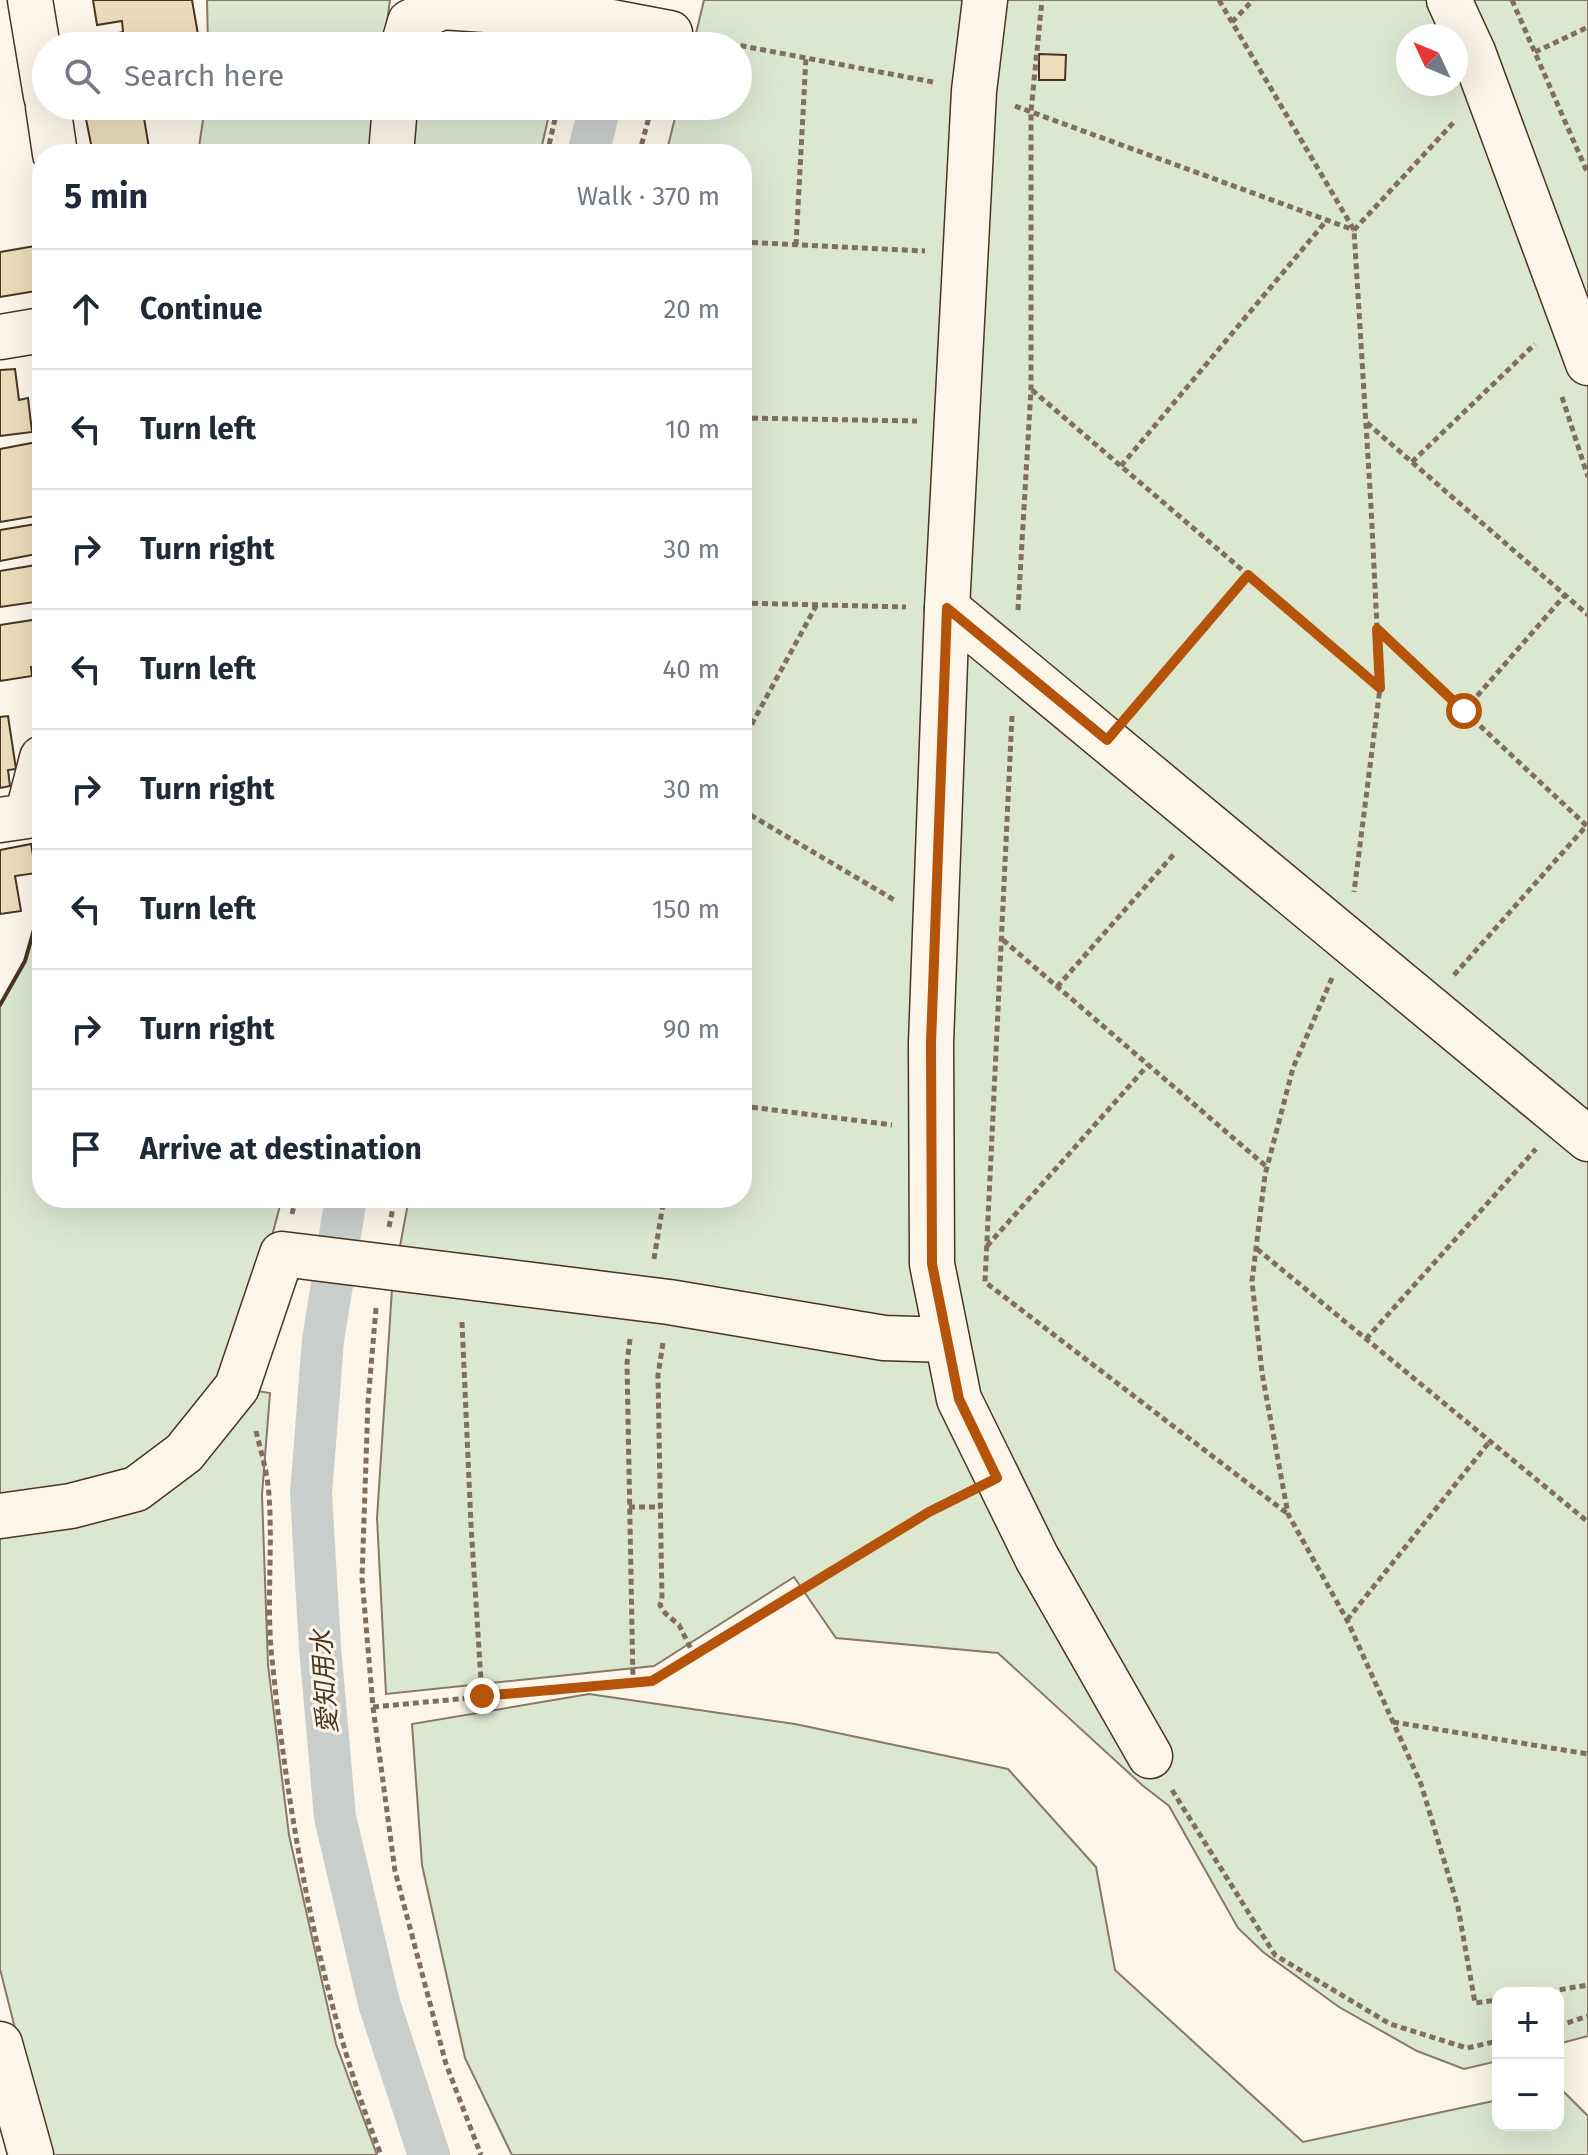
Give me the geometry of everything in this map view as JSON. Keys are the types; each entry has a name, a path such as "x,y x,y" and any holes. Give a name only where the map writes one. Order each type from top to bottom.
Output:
{"street":[{"path":"30,0 35,32"},
{"path":"985,0 974,91 947,608 931,1043 932,1264 959,1399 1037,1558 1150,1756"},
{"path":"1449,0 1473,52 1588,363"},
{"path":"407,32 410,22 442,7 585,17 665,32"},
{"path":"50,120 54,144"},
{"path":"392,144 394,120"},
{"path":"0,337 32,332"},
{"path":"947,608 1576,1129"},
{"path":"0,820 27,816 32,797"},
{"path":"0,1516 71,1506 136,1489 184,1453 237,1387 282,1254 651,1300 884,1338 947,1340"},
{"path":"0,2044 31,2155"}],"path":[{"path":"1042,0 1031,111 1031,389 985,1282 1288,1514"},
{"path":"1219,0 1354,230 1380,688 1348,940 1293,1068 1267,1167 1252,1281 1262,1373 1288,1514 1347,1620 1421,1784 1458,1907 1475,2003 1492,2001"},
{"path":"1232,22 1253,0"},
{"path":"1512,0 1588,174"},
{"path":"1535,52 1588,27"},
{"path":"752,47 974,91 1354,230"},
{"path":"796,245 806,57"},
{"path":"549,144 555,120"},
{"path":"642,144 648,120"},
{"path":"1354,230 1454,122"},
{"path":"1121,466 1327,220"},
{"path":"752,243 965,253"},
{"path":"1412,462 1542,337"},
{"path":"1031,389 1380,688"},
{"path":"752,418 957,421"},
{"path":"1366,422 1588,615"},
{"path":"1107,740 1248,575"},
{"path":"1464,711 1565,595"},
{"path":"752,603 947,608"},
{"path":"752,724 817,605"},
{"path":"1377,629 1587,826 1427,1006"},
{"path":"752,816 934,924"},
{"path":"1057,987 1203,820"},
{"path":"1002,939 1267,1167"},
{"path":"987,1246 1148,1065"},
{"path":"752,1107 932,1130"},
{"path":"1366,1339 1576,1129"},
{"path":"393,1208 379,1267 368,1402 362,1578 373,1707 395,1871 446,2064 481,2155"},
{"path":"663,1208 651,1300 658,1375 660,1605 679,1625 694,1655"},
{"path":"1256,1248 1588,1522"},
{"path":"633,1683 627,1363 651,1300"},
{"path":"462,1322 482,1696"},
{"path":"237,1387 247,1401 266,1470 269,1496 269,1622 294,1835 333,2004 354,2079 381,2155"},
{"path":"1347,1620 1490,1441"},
{"path":"373,1707 652,1681 929,1512 997,1478"},
{"path":"629,1507 661,1507"},
{"path":"1393,1722 1588,1754"},
{"path":"1150,1756 1275,1955 1390,2024 1467,2048 1492,2042"},
{"path":"1564,1989 1588,1985"},
{"path":"1564,2024 1588,2016"}],"green space":[{"path":"207,0 390,0 386,32 208,32"},
{"path":"704,0 1588,0 1588,2036 1564,2042 1564,1987 1492,1987 1492,2062 1464,2069 1417,2051 1339,2007 1263,1952 1238,1928 1169,1806 998,1653 836,1638 794,1577 654,1666 386,1694 377,1518 392,1289 407,1208 752,1208 752,144 668,144 674,120 752,120 752,32 696,32"},
{"path":"566,26 565,32 425,32 428,27"},
{"path":"203,120 376,120 373,144 199,144"},
{"path":"413,120 548,120 542,144 412,144"},
{"path":"32,936 32,1208 279,1208 248,1327 233,1361 145,1467 0,1501 0,1005 25,961"},
{"path":"251,1390 270,1393 262,1495 268,1665 289,1835 336,2044 377,2155 47,2155 0,1969 0,1534 65,1523"},
{"path":"589,1694 795,1724 1008,1769 1096,1867 1115,1970 1303,2142 1492,2101 1492,2131 1564,2131 1564,2092 1588,2116 1588,2155 512,2155 465,2058 422,1865 412,1724"}],"building":[{"path":"93,0 192,0 198,32 123,32 122,21 97,25"},
{"path":"1039,54 1066,55 1065,80 1039,80"},
{"path":"86,120 144,120 148,144 91,144"},
{"path":"32,247 32,292 0,297 0,252"},
{"path":"15,369 19,400 28,398 32,432 0,436 0,370"},
{"path":"32,443 32,517 0,522 0,449"},
{"path":"32,525 32,555 0,561 0,530"},
{"path":"32,566 32,602 0,607 0,571"},
{"path":"32,620 32,676 0,681 0,625"},
{"path":"8,716 16,769 8,770 10,786 0,788 0,717"},
{"path":"31,844 32,874 15,876 21,911 0,914 0,850"}],"waterway":[{"name":"愛知用水","path":"590,144 596,120"},
{"name":"愛知用水","path":"344,1208 323,1340 311,1494 335,1817 379,2003 429,2155"}],"wall":[{"path":"0,1005 25,961 32,936"}],"route":[{"path":"482,1696 652,1681 929,1512 997,1478 959,1399 932,1264 931,1043 947,608 1107,740 1248,575 1380,688 1377,629 1464,711"}]}
